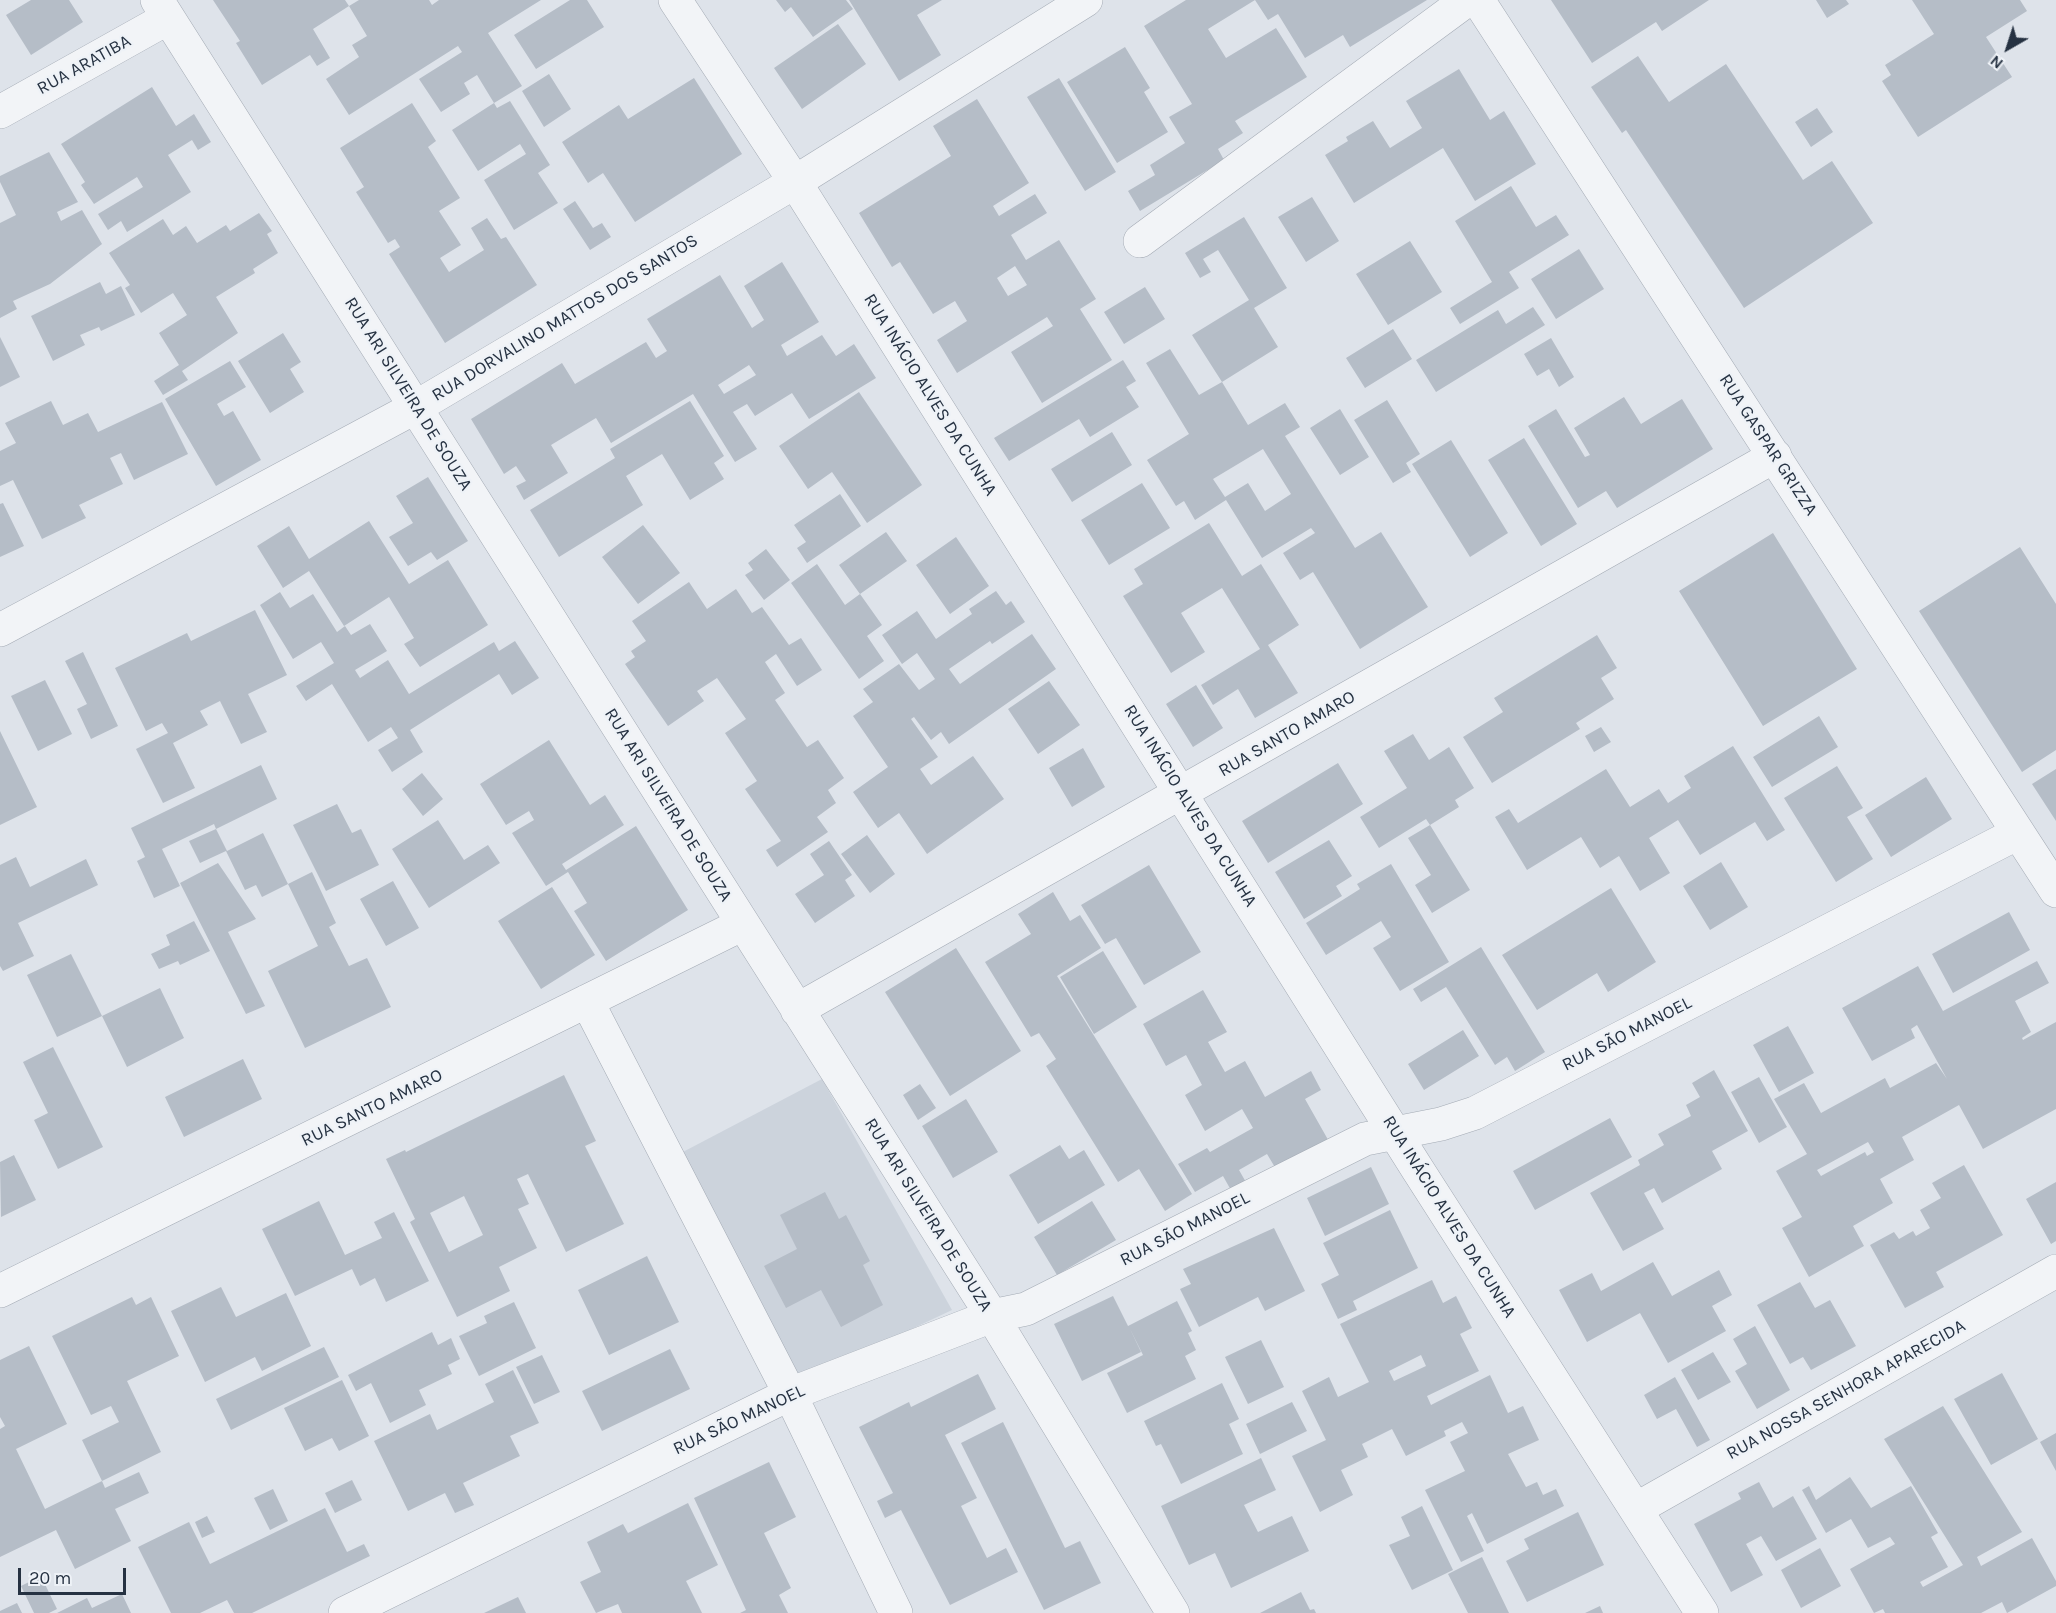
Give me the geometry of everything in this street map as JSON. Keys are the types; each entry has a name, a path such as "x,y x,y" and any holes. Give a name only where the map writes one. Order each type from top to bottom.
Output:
{"street":[{"name":"RUA INÁCIO ALVES DA CUNHA","path":"675,0 795,182 1702,1613"},
{"name":"RUA DORVALINO MATTOS DOS SANTOS","path":"0,630 416,407 795,182 1086,0"},
{"path":"1140,241 1467,0"},
{"name":"RUA GASPAR GRIZZA","path":"1478,0 2056,891"},
{"name":"RUA ARATIBA","path":"0,112 163,9"},
{"name":"RUA ARI SILVEIRA DE SOUZA","path":"163,9 992,1316 1173,1613"},
{"name":"RUA SANTO AMARO","path":"797,1010 1775,456"},
{"name":"RUA SÃO MANOEL","path":"345,1613 790,1394 992,1316 1026,1309 1365,1139 1441,1124 1475,1113 2018,833"},
{"name":"RUA SANTO AMARO","path":"0,1291 743,924"},
{"path":"587,1001 790,1394 896,1613"},
{"name":"RUA NOSSA SENHORA APARECIDA","path":"1636,1509 2056,1272"}],"shaded area":[{"path":"822,1079 952,1310 797,1383 681,1153"}],"building":[{"path":"31,0 69,0 83,22 31,55 6,15"},
{"path":"213,0 345,0 349,6 313,29 330,58 317,66 310,55 262,85 236,43 240,41"},
{"path":"359,0 429,0 432,5 439,0 541,0 488,33 522,86 494,103 477,75 464,83 470,94 441,112 419,79 462,52 458,46 349,115 326,79 359,57 352,45 367,36 349,6"},
{"path":"570,0 587,0 604,27 536,69 514,35"},
{"path":"776,0 846,0 853,9 813,37 791,7 785,12"},
{"path":"849,0 942,0 917,15 941,55 899,81"},
{"path":"1186,0 1255,0 1208,29 1226,58 1276,28 1307,77 1235,121 1243,133 1218,149 1224,160 1140,211 1128,191 1155,175 1150,165 1185,143 1169,117 1192,104 1144,26"},
{"path":"1255,0 1427,0 1350,47 1343,35 1305,58 1278,14 1268,20"},
{"path":"1551,0 1709,0 1662,31 1656,22 1592,63"},
{"path":"1816,0 1846,0 1849,4 1827,18"},
{"path":"1912,0 2020,0 2027,11 1986,37 2012,77 1918,137 1882,81 1891,75 1885,65 1934,34"},
{"path":"838,24 866,64 802,109 774,68"},
{"path":"1125,47 1150,88 1144,92 1168,132 1117,163 1067,82"},
{"path":"1638,56 1669,102 1726,64 1803,180 1832,161 1873,223 1744,308 1626,130 1622,133 1591,87"},
{"path":"1459,69 1490,120 1504,111 1536,164 1475,201 1443,148 1354,203 1325,155 1348,141 1346,137 1373,121 1390,148 1422,128 1406,101"},
{"path":"549,74 571,109 544,127 522,91"},
{"path":"694,78 742,154 635,222 603,173 588,183 562,142 619,105 628,119"},
{"path":"1059,78 1116,172 1085,191 1027,97"},
{"path":"152,87 176,126 194,114 211,142 198,150 192,140 168,155 191,192 127,232 121,221 108,230 98,214 143,187 137,177 94,204 81,185 85,182 61,144"},
{"path":"977,99 1029,183 993,206 999,216 1035,194 1047,213 1011,235 1026,260 1059,240 1096,299 1080,309 1112,360 1042,403 1011,352 1053,326 1047,317 957,373 937,340 967,321 955,301 933,314 900,262 892,267 859,213 951,156 933,126","holes":["1015,266 1027,285 1008,296 997,278"]},
{"path":"510,101 550,165 538,173 558,203 514,230 484,180 526,154 520,144 478,171 452,130 494,103 497,108"},
{"path":"412,103 436,141 428,147 460,198 439,211 461,245 440,258 449,272 484,250 471,228 487,218 501,239 506,237 537,285 445,343 389,254 400,247 395,239 388,243 356,192 364,187 340,148"},
{"path":"1817,108 1833,132 1811,147 1795,122"},
{"path":"49,152 78,202 57,212 61,221 82,210 102,244 50,284 13,301 17,309 0,318 0,223 16,215 0,182 0,176"},
{"path":"1511,186 1536,227 1556,215 1569,235 1509,272 1519,288 1460,324 1450,308 1492,282 1455,221"},
{"path":"1312,197 1339,241 1306,262 1278,217"},
{"path":"575,201 593,228 602,223 611,237 590,250 563,209"},
{"path":"259,213 272,231 267,234 278,253 253,269 255,273 216,297 238,333 182,371 188,380 163,395 154,381 179,365 159,333 187,315 173,293 141,313 125,288 130,285 109,253 163,219 173,235 186,226 197,243 226,225 230,231"},
{"path":"1244,217 1287,288 1254,308 1278,347 1222,382 1192,335 1249,300 1218,250 1203,259 1211,272 1200,278 1185,253"},
{"path":"1410,241 1442,292 1388,325 1356,274"},
{"path":"1579,249 1604,289 1556,319 1531,279"},
{"path":"782,262 819,322 781,345 787,356 822,335 836,356 854,344 876,378 809,419 792,393 755,416 747,404 733,412 757,449 735,462 693,394 611,443 596,418 551,445 568,473 524,500 516,486 526,481 516,466 504,474 471,419 562,363 575,384 646,342 656,358 667,351 647,319 720,275 752,328 764,320 744,286","holes":["749,365 756,375 724,394 718,385"]},
{"path":"100,282 106,294 121,286 135,315 101,331 99,327 80,335 85,345 53,361 31,316"},
{"path":"1145,287 1165,319 1124,344 1104,312"},
{"path":"1533,307 1545,325 1436,392 1416,360 1498,310 1506,324"},
{"path":"1393,329 1412,359 1365,388 1346,358"},
{"path":"283,333 301,362 290,369 304,392 270,413 238,361"},
{"path":"0,337 20,377 0,387"},
{"path":"1551,338 1574,377 1559,387 1549,369 1537,376 1524,354"},
{"path":"1170,349 1199,395 1222,382 1248,425 1285,403 1300,427 1285,436 1355,548 1381,532 1428,607 1360,649 1313,572 1300,580 1283,553 1315,533 1311,528 1262,558 1226,500 1195,520 1184,501 1176,506 1147,460 1189,434 1146,363","holes":["1263,449 1291,494 1265,511 1248,483 1225,497 1213,479"]},
{"path":"1123,360 1136,381 1126,387 1139,407 1090,437 1079,419 1009,461 994,438"},
{"path":"230,361 246,387 217,404 224,416 233,411 261,460 216,486 165,399"},
{"path":"859,392 922,485 867,523 832,472 808,489 779,446"},
{"path":"1624,397 1641,424 1682,399 1713,449 1617,508 1606,491 1578,508 1528,426 1556,409 1585,457 1590,455 1574,428"},
{"path":"1387,400 1420,454 1406,463 1411,472 1393,483 1354,420"},
{"path":"51,401 63,425 88,413 98,432 162,402 188,454 134,480 121,453 110,458 123,484 79,505 86,518 42,539 13,480 0,486 0,451 16,443 5,423"},
{"path":"690,401 724,456 714,463 724,479 690,500 662,454 626,476 643,505 559,557 530,510 615,458 610,449"},
{"path":"1340,409 1369,457 1340,475 1310,428"},
{"path":"1112,432 1132,465 1072,502 1051,469"},
{"path":"1524,438 1577,524 1541,546 1488,460"},
{"path":"1451,440 1508,533 1470,557 1412,464"},
{"path":"428,477 468,541 437,560 431,552 408,566 389,537 413,523 396,496"},
{"path":"1142,483 1170,528 1109,565 1081,520"},
{"path":"840,494 861,526 807,563 797,548 806,542 794,525"},
{"path":"3,503 24,546 0,557 0,504"},
{"path":"369,521 409,584 448,560 488,625 420,667 404,644 414,638 389,597 344,626 309,571 283,588 257,546 289,526 309,559"},
{"path":"1209,523 1242,576 1261,564 1299,625 1268,645 1298,693 1255,718 1238,689 1213,705 1201,685 1260,649 1222,588 1181,613 1205,652 1171,673 1123,596 1143,584 1134,569"},
{"path":"643,525 680,573 638,604 602,557"},
{"path":"886,532 907,561 860,594 839,565"},
{"path":"1773,533 1857,669 1763,726 1679,591"},
{"path":"956,537 989,586 950,614 916,565"},
{"path":"2020,547 2056,604 2056,750 2022,772 1919,611"},
{"path":"766,549 790,580 764,600 745,575 753,570 748,563"},
{"path":"817,564 845,605 860,594 882,625 867,636 884,661 859,679 791,583"},
{"path":"689,582 707,609 736,589 752,613 762,607 789,645 801,638 822,670 797,686 776,654 765,662 785,693 775,700 807,747 818,740 844,778 828,790 836,803 817,817 828,832 777,867 766,850 781,841 745,789 757,781 725,733 746,719 717,678 697,691 704,701 668,726 625,664 635,657 631,651 646,641 632,621"},
{"path":"996,591 1006,605 1011,601 1025,622 992,644 990,641 949,669 960,684 1032,634 1056,669 949,744 941,732 931,740 914,717 911,719 938,757 920,769 931,785 973,756 1004,799 927,854 899,813 878,828 853,792 888,767 853,716 873,702 863,689 899,664 919,690 935,679 917,653 902,664 882,635 917,611 936,639 972,614 969,609"},
{"path":"280,592 290,608 313,594 337,632 345,626 351,635 370,624 387,651 355,670 360,678 388,660 409,694 494,642 499,651 515,641 539,678 512,695 499,674 410,730 423,752 392,772 378,750 398,738 391,727 368,742 332,684 306,701 296,686 334,663 321,642 293,659 260,605"},
{"path":"255,610 287,675 248,694 267,732 241,744 220,701 200,711 208,725 173,743 195,788 163,803 136,749 168,733 162,723 146,731 115,668 187,633 191,641"},
{"path":"1597,635 1617,668 1601,678 1614,699 1576,723 1580,729 1492,783 1463,737 1503,712 1494,698"},
{"path":"83,652 118,726 91,739 77,709 87,704 65,661"},
{"path":"45,680 72,734 38,751 11,696"},
{"path":"1049,681 1080,725 1038,754 1008,709"},
{"path":"1196,685 1223,728 1193,747 1166,704"},
{"path":"1819,716 1838,747 1772,787 1753,757"},
{"path":"1601,727 1611,742 1594,752 1585,736"},
{"path":"0,731 37,807 0,825"},
{"path":"1413,734 1429,760 1449,747 1474,788 1455,800 1459,807 1430,825 1426,819 1379,848 1360,817 1407,788 1384,751"},
{"path":"549,740 590,805 605,795 624,825 562,864 566,870 636,826 688,910 606,961 574,911 587,903 568,872 546,886 512,833 534,820 529,811 506,825 480,784"},
{"path":"1733,746 1785,830 1767,841 1755,822 1700,855 1678,820 1649,838 1670,873 1640,891 1619,856 1600,868 1581,837 1527,870 1495,817 1509,809 1518,823 1606,769 1630,807 1659,789 1668,803 1691,788 1684,776"},
{"path":"1083,748 1105,787 1072,807 1049,768"},
{"path":"1338,763 1363,804 1268,863 1242,821"},
{"path":"261,765 277,799 216,829 214,824 162,849 180,886 154,898 137,861 145,857 131,828"},
{"path":"1837,766 1863,808 1847,817 1873,859 1836,882 1784,798"},
{"path":"2056,769 2056,821 2032,784"},
{"path":"422,773 443,799 423,816 402,789"},
{"path":"1926,777 1952,819 1891,857 1865,815"},
{"path":"337,804 352,833 361,829 379,865 326,891 293,825"},
{"path":"438,820 464,860 488,845 500,863 429,908 392,849"},
{"path":"1430,825 1470,890 1432,913 1415,885 1431,875 1408,838"},
{"path":"216,829 227,851 263,833 288,884 262,897 256,885 245,890 226,851 200,863 189,841"},
{"path":"867,835 895,874 870,893 841,854"},
{"path":"1329,840 1352,876 1336,886 1342,896 1304,919 1275,872"},
{"path":"829,841 852,875 845,880 855,896 815,923 795,894 824,875 810,854"},
{"path":"16,857 30,887 86,859 98,885 18,923 34,956 3,971 0,966 0,865"},
{"path":"1721,862 1748,907 1710,930 1683,886"},
{"path":"218,863 256,919 228,932 265,1006 246,1014 180,883"},
{"path":"1391,864 1449,962 1400,991 1373,948 1391,937 1381,921 1326,955 1306,923 1360,889 1357,884"},
{"path":"1149,865 1201,952 1144,985 1116,938 1105,944 1081,905"},
{"path":"312,872 336,923 329,927 349,966 367,958 391,1007 305,1048 268,971 318,946 288,884"},
{"path":"393,881 419,928 386,946 360,899"},
{"path":"552,887 595,955 541,989 498,921"},
{"path":"1611,888 1656,962 1608,992 1597,973 1537,1010 1502,955"},
{"path":"1053,892 1070,921 1080,915 1101,948 1057,976 1192,1194 1165,1211 1139,1169 1118,1182 1046,1066 1056,1059 1039,1033 1031,1037 985,962 1031,934 1018,914"},
{"path":"2009,912 2030,950 1953,993 1932,954"},
{"path":"194,921 210,951 180,965 178,961 159,969 151,954 170,945 166,935"},
{"path":"1481,947 1545,1052 1515,1071 1507,1057 1495,1065 1446,987 1421,1002 1413,989"},
{"path":"956,948 1021,1051 950,1096 885,992"},
{"path":"1103,951 1137,1007 1094,1034 1060,977"},
{"path":"71,954 102,1016 57,1037 27,975"},
{"path":"2037,961 2049,983 2015,1001 2031,1032 2022,1038 2023,1040 2056,1022 2056,1109 1983,1149 1959,1105 1902,1137 1914,1160 1880,1179 1893,1203 1853,1226 1864,1246 1809,1277 1782,1228 1802,1217 1776,1171 1807,1154 1774,1099 1804,1083 1821,1113 1885,1078 1890,1088 1936,1063 1947,1079 1917,1025 1911,1029 1915,1038 1872,1061 1842,1008 1918,966 1943,1011","holes":["1868,1142 1874,1152 1867,1156 1865,1152 1821,1176 1817,1170"]},
{"path":"160,988 184,1038 127,1067 102,1016"},
{"path":"1203,990 1227,1032 1208,1042 1225,1072 1245,1061 1265,1097 1311,1071 1321,1090 1305,1099 1331,1145 1279,1174 1267,1154 1239,1170 1247,1184 1232,1192 1223,1176 1195,1192 1178,1164 1207,1148 1210,1152 1253,1128 1242,1109 1205,1131 1185,1095 1202,1085 1186,1055 1166,1066 1143,1024"},
{"path":"1788,1026 1814,1073 1779,1092 1753,1045"},
{"path":"1463,1030 1479,1056 1424,1090 1408,1064"},
{"path":"53,1047 103,1147 58,1169 34,1120 48,1113 23,1062"},
{"path":"243,1059 262,1099 184,1137 165,1097"},
{"path":"1714,1070 1748,1131 1712,1151 1722,1169 1662,1203 1654,1188 1644,1193 1664,1229 1623,1251 1590,1193 1640,1165 1638,1160 1664,1145 1658,1134 1691,1116 1686,1105 1700,1097 1692,1083"},
{"path":"564,1075 596,1141 585,1146 624,1224 566,1252 528,1174 517,1179 529,1204 518,1209 537,1248 499,1267 510,1291 457,1317 410,1222 415,1219 386,1159 405,1150 406,1152","holes":["464,1196 483,1235 449,1252 430,1213"]},
{"path":"1759,1077 1787,1127 1759,1143 1731,1092"},
{"path":"920,1084 936,1108 918,1120 903,1095"},
{"path":"966,1099 998,1152 953,1178 922,1126"},
{"path":"1610,1118 1632,1157 1535,1210 1513,1171"},
{"path":"1060,1145 1069,1159 1084,1150 1105,1185 1038,1224 1009,1175"},
{"path":"14,1155 36,1200 1,1217 0,1162"},
{"path":"1964,1165 2003,1235 1936,1272 1944,1287 1905,1308 1870,1245 1894,1232 1899,1239 1913,1231 1916,1236 1930,1228 1920,1210 1941,1198 1932,1183"},
{"path":"1371,1167 1389,1204 1325,1236 1307,1198"},
{"path":"2056,1182 2056,1241 2051,1244 2026,1199"},
{"path":"825,1192 839,1219 846,1215 870,1261 863,1265 883,1305 841,1327 821,1290 786,1308 764,1266 797,1249 780,1215"},
{"path":"319,1201 345,1255 382,1238 374,1222 394,1212 429,1281 386,1302 375,1278 360,1286 352,1269 295,1296 262,1229"},
{"path":"1092,1201 1116,1240 1057,1275 1034,1237"},
{"path":"1390,1210 1418,1268 1353,1301 1357,1310 1338,1319 1321,1284 1339,1275 1323,1243"},
{"path":"1274,1228 1305,1291 1265,1311 1258,1297 1199,1327 1180,1289 1191,1284 1183,1269"},
{"path":"647,1256 679,1322 609,1355 578,1290"},
{"path":"1653,1262 1672,1296 1719,1270 1732,1295 1712,1306 1726,1331 1668,1363 1640,1313 1587,1342 1559,1290 1592,1273 1601,1291"},
{"path":"1432,1280 1443,1303 1456,1296 1472,1328 1460,1334 1479,1371 1427,1396 1431,1405 1490,1375 1508,1413 1523,1406 1539,1440 1508,1454 1526,1487 1537,1482 1543,1495 1556,1489 1564,1506 1487,1544 1472,1513 1467,1516 1484,1551 1461,1562 1425,1490 1465,1471 1450,1442 1468,1433 1462,1422 1444,1431 1446,1436 1406,1456 1392,1429 1362,1444 1368,1457 1341,1470 1353,1495 1320,1512 1292,1456 1326,1440 1302,1391 1329,1377 1338,1397 1369,1382 1340,1324","holes":["1421,1355 1426,1366 1394,1381 1389,1371"]},
{"path":"1800,1282 1815,1308 1830,1300 1856,1346 1811,1370 1803,1357 1790,1364 1757,1305"},
{"path":"221,1287 236,1317 286,1293 311,1346 262,1371 255,1357 205,1382 171,1311"},
{"path":"1113,1296 1128,1326 1177,1301 1192,1331 1188,1333 1196,1350 1185,1356 1196,1379 1127,1413 1107,1373 1143,1355 1130,1329 1141,1352 1082,1381 1054,1324"},
{"path":"132,1297 136,1305 151,1297 179,1356 127,1381 161,1452 102,1481 82,1440 119,1422 111,1406 91,1415 52,1336"},
{"path":"514,1302 536,1348 479,1376 459,1336 487,1323 484,1316"},
{"path":"1755,1326 1790,1390 1757,1409 1735,1371 1747,1364 1733,1339"},
{"path":"432,1332 438,1345 451,1338 460,1359 448,1365 452,1374 419,1390 426,1405 390,1423 371,1383 356,1391 348,1375"},
{"path":"1261,1340 1284,1387 1248,1404 1225,1357"},
{"path":"29,1346 67,1424 16,1449 45,1509 102,1481 105,1488 139,1472 149,1493 115,1509 131,1541 75,1569 56,1530 0,1557 0,1429 5,1426 0,1417 0,1360"},
{"path":"324,1347 339,1377 231,1430 216,1399"},
{"path":"670,1349 690,1389 602,1431 582,1391"},
{"path":"1713,1352 1731,1382 1698,1400 1681,1370"},
{"path":"542,1355 560,1392 534,1404 516,1367"},
{"path":"513,1370 539,1423 510,1436 520,1456 463,1483 474,1505 455,1513 445,1493 408,1511 374,1441 430,1414 437,1430 494,1402 485,1384"},
{"path":"2002,1373 2038,1439 1991,1465 1954,1399"},
{"path":"978,1374 996,1409 945,1435 977,1498 961,1506 987,1558 1006,1548 1018,1572 950,1605 901,1510 885,1518 877,1501 893,1493 859,1427 909,1402 911,1407"},
{"path":"1675,1377 1710,1440 1697,1447 1676,1409 1657,1419 1644,1395"},
{"path":"342,1380 369,1436 339,1451 332,1438 305,1451 284,1408"},
{"path":"1222,1383 1239,1419 1229,1424 1243,1454 1181,1484 1161,1444 1156,1446 1144,1421"},
{"path":"1292,1402 1307,1431 1260,1454 1246,1424"},
{"path":"1943,1406 2022,1532 1977,1557 1981,1566 2032,1538 2056,1581 2056,1586 2007,1613 2002,1602 1981,1613 1885,1613 1883,1609 1874,1613 1850,1569 1895,1544 1890,1537 1868,1548 1851,1519 1826,1533 1802,1490 1809,1486 1816,1500 1850,1477 1871,1508 1911,1486 1938,1533 1931,1537 1948,1567 1920,1582 1923,1587 1963,1565 1884,1439"},
{"path":"1003,1422 1065,1548 1080,1541 1101,1583 1044,1610 961,1443"},
{"path":"2056,1433 2056,1471 2040,1442"},
{"path":"1261,1458 1276,1490 1244,1505 1258,1532 1292,1516 1309,1551 1231,1588 1215,1553 1189,1565 1161,1506"},
{"path":"769,1462 796,1517 764,1533 791,1588 779,1595 788,1613 740,1613 746,1610 694,1498"},
{"path":"352,1480 362,1500 335,1513 325,1493"},
{"path":"1759,1482 1773,1508 1793,1496 1817,1539 1776,1561 1761,1536 1746,1544 1763,1575 1731,1592 1694,1524 1741,1499 1738,1493"},
{"path":"273,1489 288,1521 270,1530 254,1498"},
{"path":"688,1503 718,1565 686,1581 702,1613 622,1613 618,1604 596,1613 580,1582 601,1572 587,1542 623,1524 628,1533"},
{"path":"1422,1506 1453,1570 1412,1590 1389,1545 1410,1536 1401,1517"},
{"path":"325,1508 347,1552 364,1544 370,1556 252,1613 234,1613 227,1600 200,1613 171,1613 138,1547 189,1522 210,1564"},
{"path":"1578,1512 1604,1565 1527,1602 1506,1561 1529,1549 1524,1539"},
{"path":"207,1516 215,1532 202,1538 195,1522"},
{"path":"1820,1548 1841,1586 1801,1608 1781,1570"},
{"path":"1482,1557 1509,1613 1468,1613 1448,1574"},
{"path":"41,1576 57,1609 49,1613 34,1613 21,1586"},
{"path":"1301,1592 1310,1610 1314,1609 1316,1613 1260,1613"},
{"path":"122,1594 131,1613 57,1613 87,1598 92,1608"},
{"path":"518,1597 526,1613 484,1613"},
{"path":"17,1603 22,1613 0,1613 0,1611"},
{"path":"1600,1606 1603,1613 1585,1613"}]}
